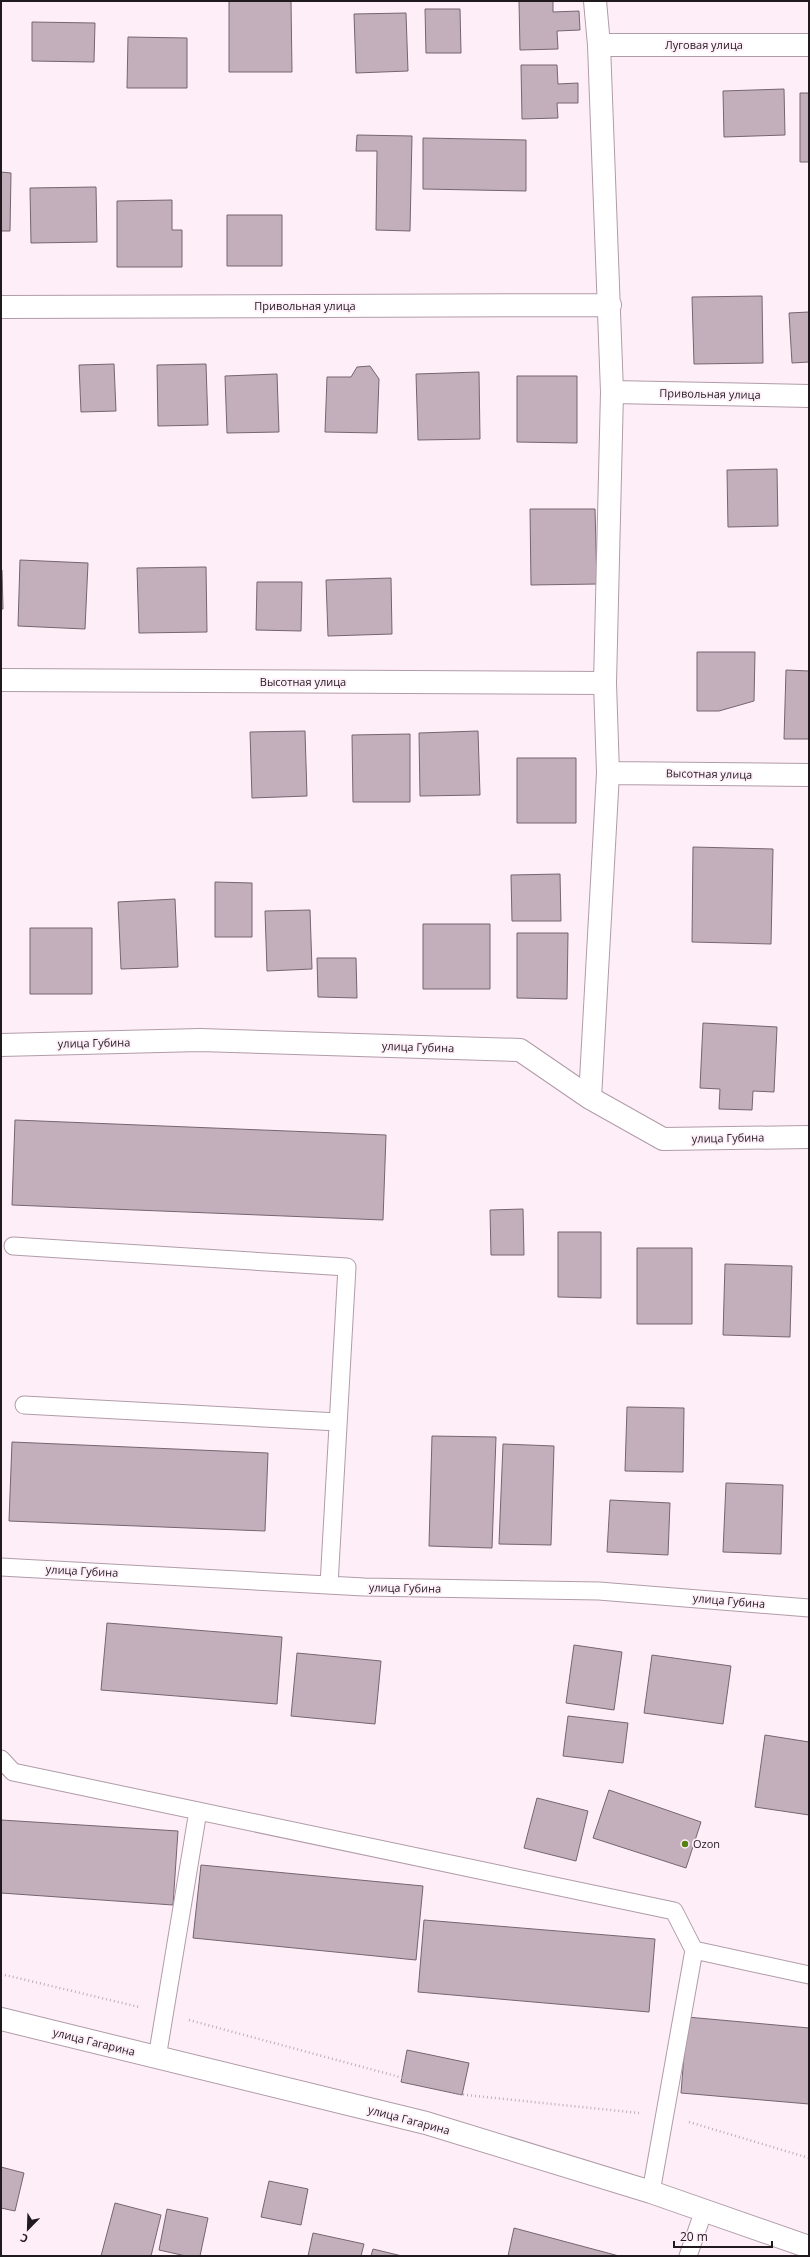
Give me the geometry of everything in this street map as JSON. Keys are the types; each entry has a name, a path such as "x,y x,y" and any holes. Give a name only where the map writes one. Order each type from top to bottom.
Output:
{"street":[{"path":"590,1098 608,773 605,683 612,392 610,305 599,45 595,1"},
{"name":"Луговая улица","path":"599,45 809,45"},
{"name":"Привольная улица","path":"1,307 610,305"},
{"name":"Привольная улица","path":"612,392 809,396"},
{"name":"Высотная улица","path":"1,680 605,683"},
{"name":"Высотная улица","path":"608,773 809,775"},
{"name":"улица Губина","path":"1,1045 200,1040 520,1050 590,1098 663,1139 809,1137"},
{"name":"улица Гагарина","path":"1,2019 426,2123 651,2192 809,2247"}],"lane":[{"path":"13,1246 347,1267 328,1585"},
{"path":"24,1405 338,1422"},
{"name":"улица Губина","path":"1,1567 328,1585 599,1591 809,1608"},
{"path":"1,1759 14,1772 674,1911 694,1950 651,2192"},
{"path":"157,2058 198,1811"},
{"path":"694,1950 809,1975"},
{"path":"688,2256 704,2210"}],"path":[{"path":"1,1974 165,2014 466,2095 665,2115 809,2158"}],"building":[{"path":"229,1 291,1 292,72 229,72"},
{"path":"519,1 553,1 553,12 579,11 580,30 557,31 558,49 520,50"},
{"path":"425,9 460,9 461,53 426,53"},
{"path":"406,13 408,71 356,73 354,14"},
{"path":"32,22 95,23 94,62 32,61"},
{"path":"128,37 187,38 187,88 127,88"},
{"path":"521,65 557,65 558,84 578,83 578,103 557,103 558,118 522,119"},
{"path":"784,89 785,135 724,137 723,91"},
{"path":"800,93 809,93 809,162 800,162"},
{"path":"357,135 412,136 410,231 376,230 377,151 356,151"},
{"path":"423,138 526,140 526,191 423,189"},
{"path":"1,172 11,173 10,231 1,231"},
{"path":"96,187 97,242 31,243 30,188"},
{"path":"172,200 172,230 182,230 182,267 117,267 117,201"},
{"path":"227,215 282,215 282,266 227,266"},
{"path":"762,296 763,363 694,364 692,297"},
{"path":"809,312 809,362 792,363 789,313"},
{"path":"114,364 116,411 81,412 79,365"},
{"path":"206,364 208,425 158,426 157,365"},
{"path":"370,366 379,379 377,433 325,432 327,377 351,377 357,367"},
{"path":"479,372 480,439 418,440 416,374"},
{"path":"277,374 279,432 227,433 225,376"},
{"path":"517,376 577,376 577,443 517,442"},
{"path":"777,469 778,526 728,527 727,470"},
{"path":"530,509 595,509 597,584 531,585"},
{"path":"20,560 88,563 85,629 18,626"},
{"path":"206,567 207,632 139,633 137,568"},
{"path":"2,570 3,609 1,609"},
{"path":"391,578 392,634 328,636 326,580"},
{"path":"257,582 302,582 301,631 256,630"},
{"path":"697,652 755,652 754,701 719,711 697,711"},
{"path":"786,670 809,671 809,739 784,739"},
{"path":"305,731 307,796 252,798 250,732"},
{"path":"478,731 480,795 420,796 419,733"},
{"path":"410,734 410,802 353,802 352,735"},
{"path":"517,758 576,758 576,823 517,823"},
{"path":"693,847 773,849 771,944 692,942"},
{"path":"560,874 561,921 512,921 511,875"},
{"path":"215,882 252,883 252,937 215,937"},
{"path":"175,899 178,967 121,969 118,902"},
{"path":"310,910 312,969 267,971 265,911"},
{"path":"423,924 490,924 490,989 423,989"},
{"path":"30,928 92,928 92,994 30,994"},
{"path":"517,933 568,933 567,999 517,998"},
{"path":"317,958 356,958 357,998 318,997"},
{"path":"703,1023 777,1027 774,1092 753,1091 752,1110 719,1109 720,1089 700,1088"},
{"path":"15,1120 386,1135 383,1220 12,1205"},
{"path":"523,1209 524,1255 491,1255 490,1210"},
{"path":"558,1232 601,1232 601,1298 558,1297"},
{"path":"637,1248 692,1248 692,1324 637,1324"},
{"path":"725,1264 792,1266 790,1337 723,1335"},
{"path":"627,1407 684,1408 683,1472 625,1471"},
{"path":"432,1436 496,1437 492,1548 429,1546"},
{"path":"12,1442 268,1453 265,1531 9,1521"},
{"path":"503,1444 554,1446 551,1545 499,1544"},
{"path":"726,1483 783,1485 781,1554 723,1552"},
{"path":"610,1500 670,1503 668,1555 607,1552"},
{"path":"107,1623 282,1637 277,1704 101,1690"},
{"path":"574,1645 622,1652 614,1710 566,1703"},
{"path":"297,1653 381,1661 375,1724 291,1716"},
{"path":"652,1655 731,1666 723,1724 644,1713"},
{"path":"568,1716 628,1723 623,1763 563,1756"},
{"path":"765,1735 809,1742 809,1815 755,1807"},
{"path":"609,1790 701,1822 686,1868 593,1838"},
{"path":"537,1798 588,1811 576,1861 524,1848"},
{"path":"1,1820 178,1831 173,1905 1,1893"},
{"path":"201,1865 423,1886 416,1960 193,1938"},
{"path":"424,1920 655,1939 649,2012 418,1992"},
{"path":"687,2017 809,2028 809,2104 681,2093"},
{"path":"407,2050 469,2063 462,2095 401,2082"},
{"path":"1,2167 24,2173 15,2211 1,2208"},
{"path":"269,2181 308,2189 301,2225 261,2217"},
{"path":"115,2203 161,2215 151,2256 101,2256"},
{"path":"167,2209 208,2218 200,2256 186,2256 159,2250"},
{"path":"514,2228 619,2256 508,2256"},
{"path":"313,2233 364,2244 361,2256 308,2256"},
{"path":"373,2249 402,2256 371,2256"}],"place":[{"name":"Ozon","path":"685,1844"}]}
